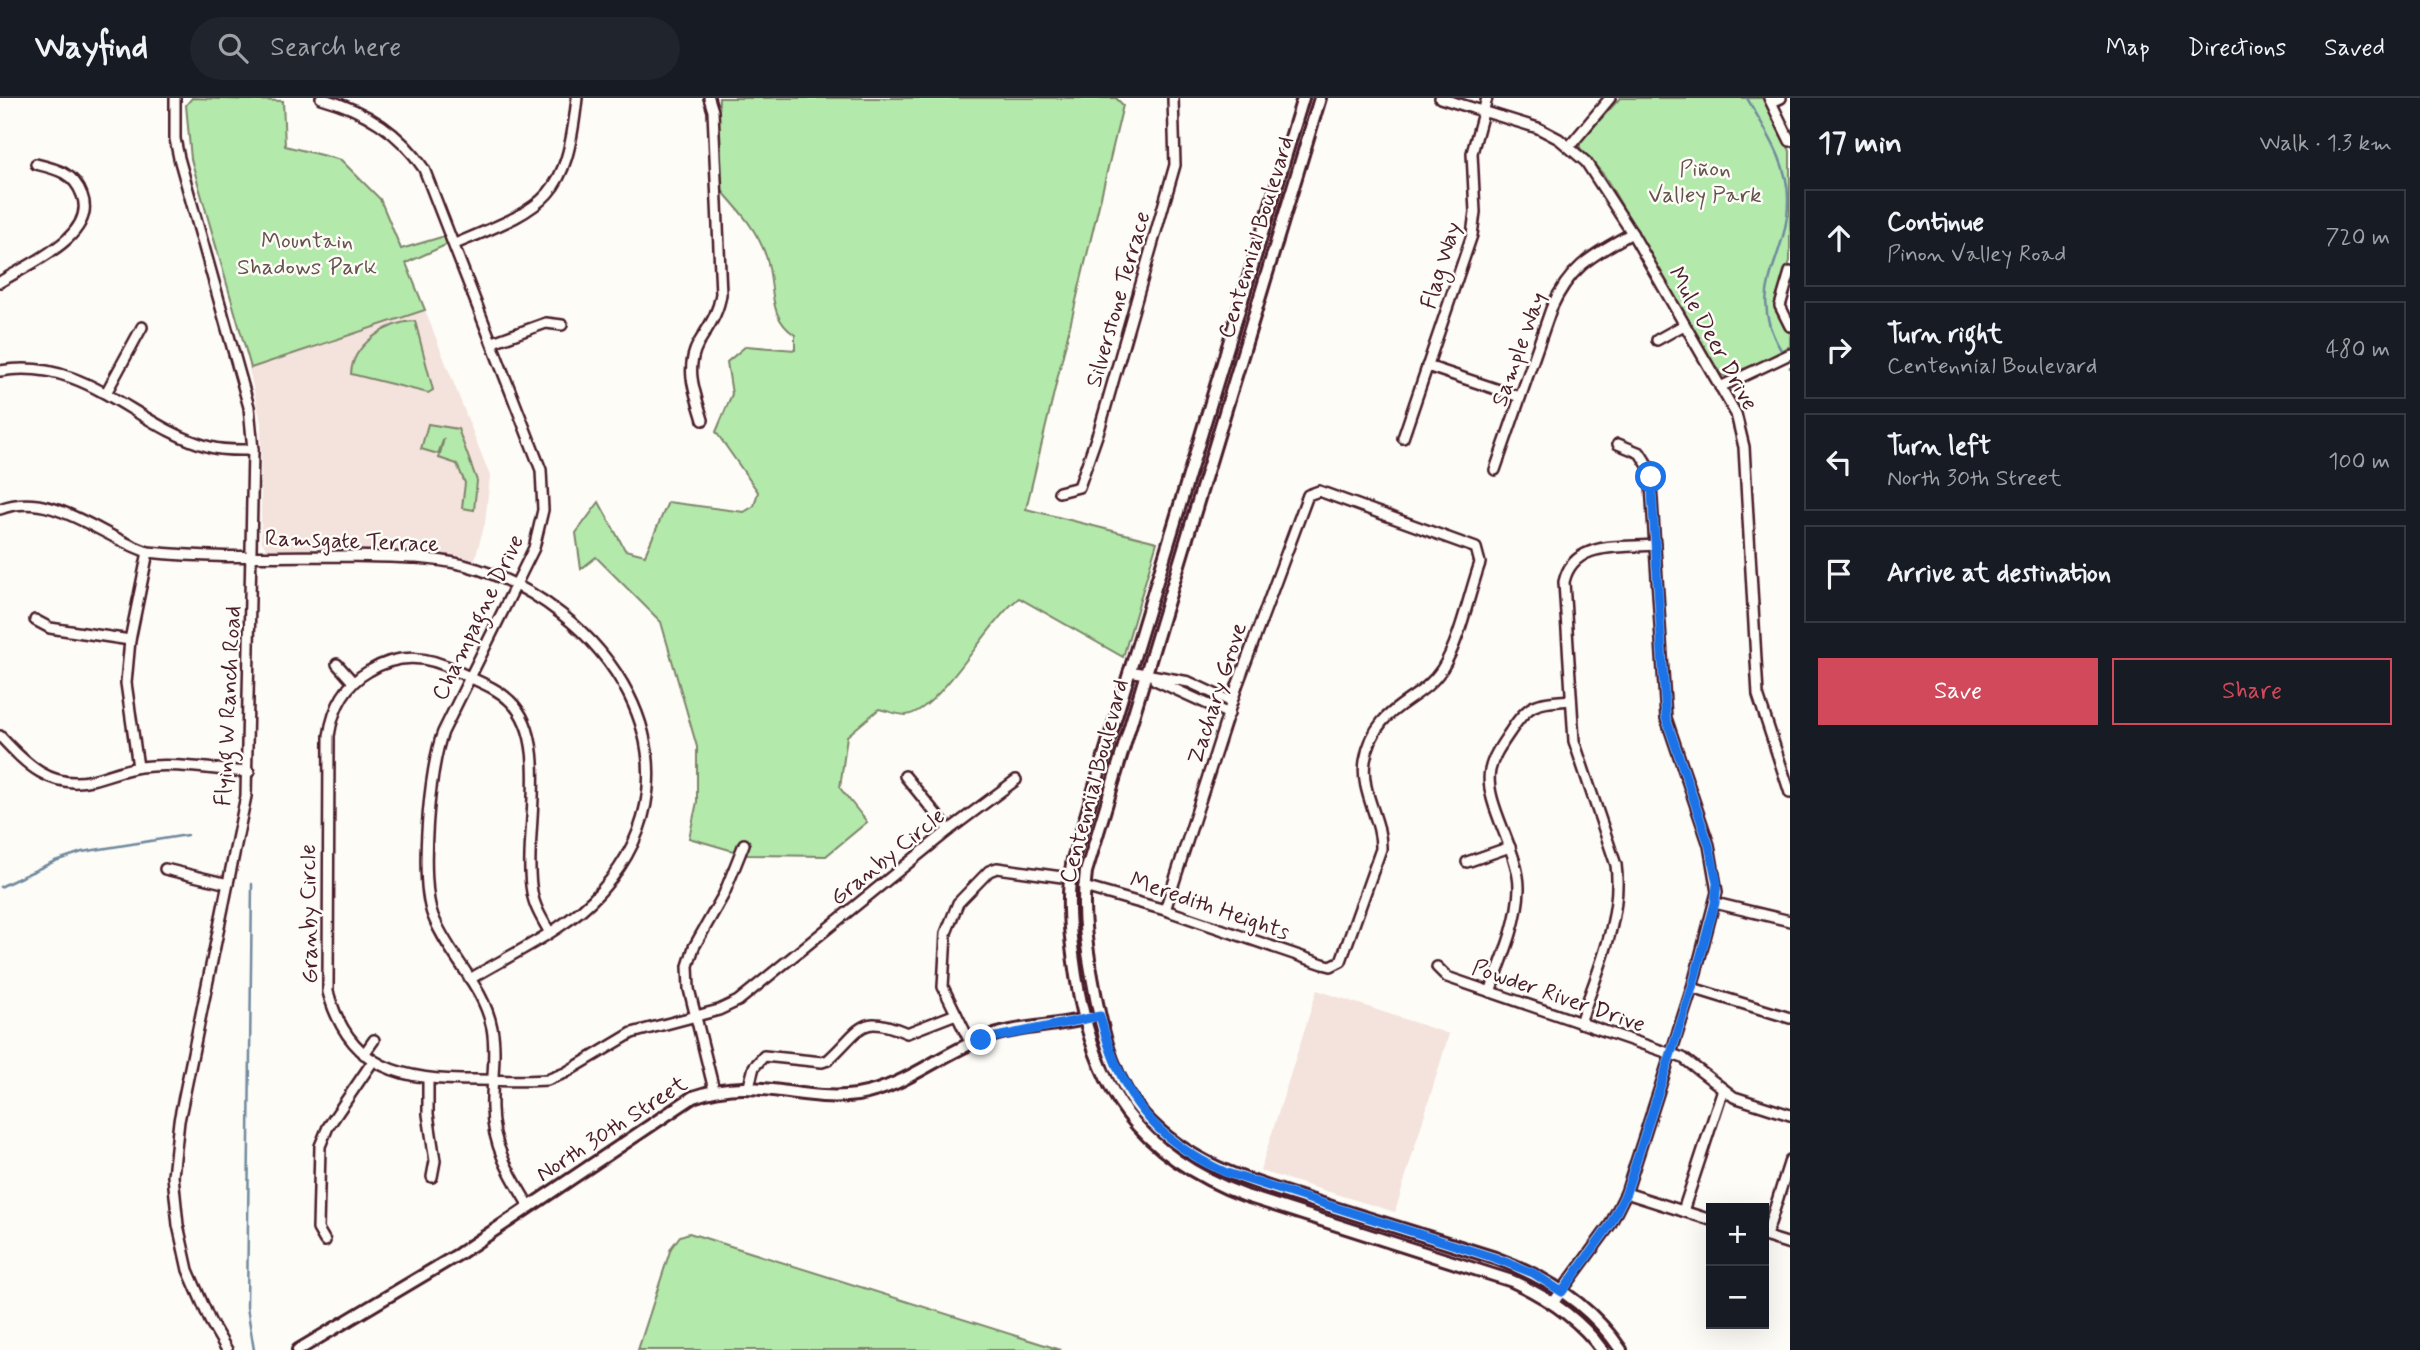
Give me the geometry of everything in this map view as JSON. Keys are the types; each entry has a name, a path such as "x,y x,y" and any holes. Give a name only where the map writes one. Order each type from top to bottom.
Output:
{"main road":[{"name":"Centennial Boulevard","path":"1304,98 1129,671 1069,878 1068,928 1083,1020 1103,1077 1124,1111 1156,1146 1196,1173 1246,1196 1489,1272 1530,1289 1572,1317 1602,1350"},
{"name":"Centennial Boulevard","path":"1320,98 1093,842 1084,887 1084,926 1100,1016 1110,1056 1124,1086 1143,1114 1167,1137 1206,1164 1495,1258 1533,1273 1582,1306 1621,1350"},
{"name":"North 30th Street","path":"298,1350 459,1254 683,1102 715,1090 749,1086 828,1096 868,1093 895,1083 992,1036 1100,1016"}],"street":[{"name":"Flying W Ranch Road","path":"175,98 175,139 179,158 249,407 253,450 248,772 228,884 179,1121 173,1176 178,1225 188,1270 210,1321 227,1350"},
{"name":"Champagne Drive","path":"321,98 335,100 376,120 409,148 431,183 536,454 543,483 538,536 443,732 432,767 428,887 433,915 470,979 492,1029 492,1109 496,1141 505,1166 529,1206"},
{"path":"455,244 512,220 536,205 553,189 565,167 572,145 577,98"},
{"path":"703,420 693,388 691,364 698,344 716,317 721,294 713,111 709,98"},
{"name":"Silverstone Terrace","path":"1059,492 1079,486 1104,414 1175,165 1173,98"},
{"name":"Mule Deer Drive","path":"1440,98 1538,128 1569,147 1598,177 1736,414 1743,438 1758,695 1790,793"},
{"name":"Flag Way","path":"1403,439 1480,211 1472,153 1487,98"},
{"path":"1569,147 1610,98"},
{"path":"1781,98 1771,100 1790,141"},
{"path":"0,282 72,236 83,219 84,200 77,183 60,170 36,164"},
{"name":"Sample Way","path":"1495,470 1550,309 1563,285 1584,260 1632,233"},
{"path":"1790,272 1780,306 1790,326"},
{"path":"493,342 546,323 562,324"},
{"path":"1657,340 1685,325"},
{"path":"106,393 142,327"},
{"path":"1720,387 1790,354"},
{"path":"1427,366 1520,397"},
{"path":"0,371 22,369 54,372 106,393 182,436 211,448 253,450"},
{"path":"1553,1303 1610,1225 1626,1193 1692,988 1715,903 1715,865 1666,718 1650,469 1640,453 1618,444"},
{"name":"Zachary Grove","path":"1165,910 1232,702 1305,498 1311,492 1319,491 1472,544 1480,552 1480,562 1444,666 1432,681 1396,706 1373,737 1366,757 1365,786 1381,849 1344,958 1337,964 1323,964"},
{"name":"Ramsgate Terrace","path":"0,509 28,504 49,507 120,542 148,552 416,558 463,565 516,585 560,612 611,663 636,707 647,762 642,817 622,864 590,903 470,979"},
{"path":"1580,1023 1616,909 1618,886 1616,866 1576,750 1564,590 1568,568 1577,557 1590,550 1655,545"},
{"path":"138,767 126,683 131,640 148,552"},
{"path":"35,620 50,628 131,640"},
{"name":"Granby Circle","path":"549,931 532,893 532,754 528,729 510,700 435,661 404,658 376,666 353,682 338,703 329,736 326,976 333,1011 364,1054 400,1074 428,1080 555,1078 632,1034 729,1006 750,992 949,830 1016,780"},
{"path":"337,664 353,682"},
{"path":"1129,671 1189,682 1232,702"},
{"path":"1144,674 1229,714"},
{"path":"1490,992 1517,911 1519,881 1489,781 1493,759 1526,709 1537,703 1571,700"},
{"path":"1,739 31,767 61,781 89,780 138,767 248,772"},
{"path":"905,776 949,830"},
{"path":"715,1090 687,976 691,955 720,904 744,844"},
{"path":"1467,862 1510,847"},
{"path":"971,1044 942,977 946,933 958,903 989,871 997,868 1069,878"},
{"path":"165,869 228,884"},
{"name":"Meredith Heights","path":"1084,887 1165,910 1323,964"},
{"path":"1715,903 1790,921"},
{"name":"Powder River Drive","path":"1437,967 1447,977 1692,1063 1734,1097 1790,1115"},
{"path":"1692,988 1790,1018"},
{"path":"749,1086 754,1067 764,1056 822,1062 828,1060 868,1024 881,1023 908,1033 956,1014"},
{"path":"364,1054 374,1040"},
{"path":"325,1241 318,1229 320,1146 328,1127 373,1061"},
{"path":"428,1080 428,1114 435,1161 432,1177"},
{"path":"1683,1212 1723,1089"},
{"path":"1769,1224 1790,1160"},
{"path":"1626,1193 1706,1219"},
{"path":"1769,1237 1790,1244"}],"shaded area":[{"path":"425,310 490,476 485,523 474,562 410,551 266,549 261,540 261,423 248,364 251,368 278,360 278,357"},
{"path":"1317,990 1449,1034 1395,1212 1260,1171"}],"green space":[{"name":"Mountain Shadows Park","path":"192,98 283,101 285,146 341,160 380,199 401,249 445,236 448,244 406,263 425,310 251,368 191,159 186,105"},
{"path":"719,98 1116,98 1123,105 1026,509 1157,542 1123,657 1019,598 933,699 919,710 906,715 879,709 847,736 840,788 867,822 826,856 747,855 689,838 697,802 697,747 661,622 596,557 581,569 576,533 599,502 625,550 645,555 668,502 744,512 754,506 758,492 716,432 732,394 727,362 746,346 795,350 795,335 780,319 776,309 769,267 757,236 716,184"},
{"name":"Piñon Valley Park","path":"1620,98 1766,98 1790,151 1790,261 1776,298 1778,312 1790,332 1790,346 1762,362 1724,376 1720,374 1604,175 1580,148 1580,142"},
{"path":"415,321 433,390 428,393 351,374 357,354 373,337 393,326"},
{"path":"428,424 458,429 477,481 474,510 462,508 465,483 457,464 439,458 444,438 438,454 421,449"},
{"path":"689,1233 1061,1350 638,1350 671,1248 680,1236"}],"waterway":[{"path":"1747,98 1775,147 1785,173 1787,187 1786,222 1767,292 1766,310 1781,350"},
{"path":"0,887 55,861 82,852 187,835"},
{"path":"252,884 247,1307 254,1350"}],"route":[{"path":"981,1040 1100,1016 1110,1056 1124,1086 1143,1114 1167,1137 1206,1164 1495,1258 1533,1273 1562,1292 1610,1225 1626,1193 1692,988 1717,892 1715,865 1709,845 1667,726 1651,477"}]}
